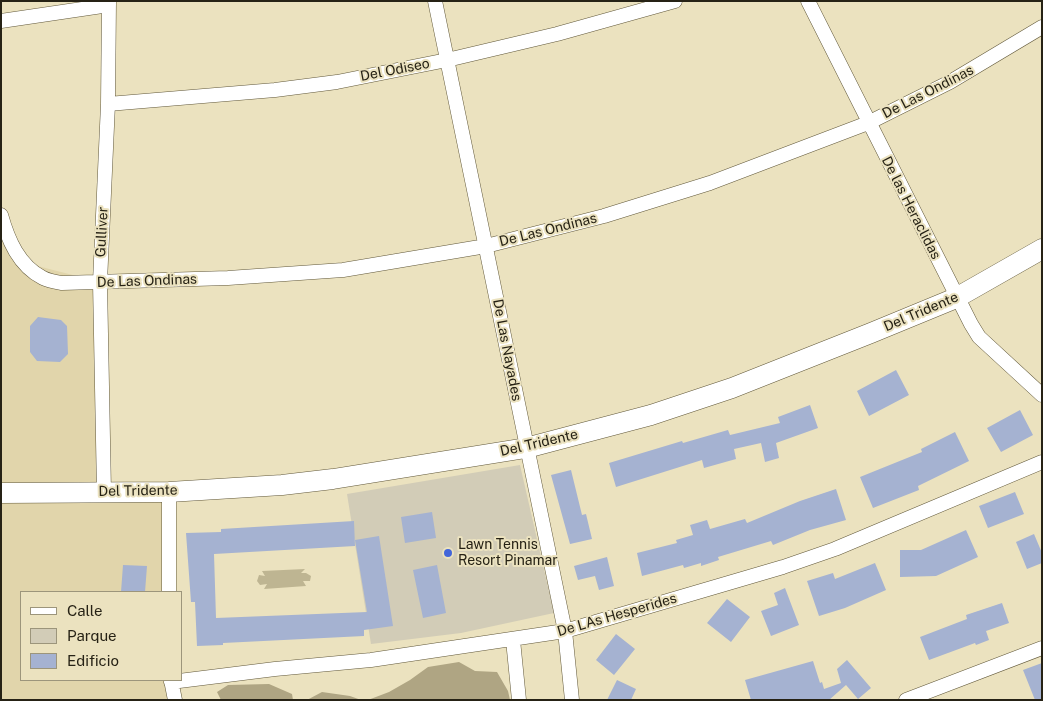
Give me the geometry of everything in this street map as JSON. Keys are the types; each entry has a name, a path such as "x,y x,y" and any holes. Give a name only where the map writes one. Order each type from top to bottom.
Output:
{"main road":[{"name":"Del Tridente","path":"1,493 169,492 282,485 526,448 651,415 732,388 956,298 1042,249"}],"street":[{"name":"De Las Nayades","path":"435,1 565,632 572,700"},
{"name":"Del Odiseo","path":"108,104 275,90 337,82 447,60 557,34 675,1"},
{"name":"De las Heraclidas","path":"808,1 956,298 979,336 1042,395"},
{"path":"1,21 109,3"},
{"name":"Gulliver","path":"104,492 100,282 108,104 109,3"},
{"name":"De Las Ondinas","path":"1,216 7,237 22,262 44,278 62,283 228,278 343,270 486,246 604,216 710,183 868,123 950,82 1042,27"},
{"name":"De LAs Hesperides","path":"182,680 275,668 371,660 565,632 783,567 835,548 1042,462"},
{"path":"169,492 169,591"},
{"path":"513,640 519,700"},
{"path":"906,700 1042,648"},
{"path":"171,681 175,700"}],"shaded area":[{"path":"1,216 22,262 100,282 104,492 169,492 169,591 20,591 20,681 171,681 175,700 1,700"},
{"path":"305,569 301,573 311,576 310,581 303,581 306,586 264,589 267,584 260,585 257,581 259,575 265,576 262,571"},
{"path":"459,662 475,671 497,672 508,691 510,700 368,700 389,692 428,667"},
{"path":"269,684 292,694 293,700 221,700 217,692 228,685"},
{"path":"322,692 350,696 361,700 307,700"}],"green space":[{"name":"Lawn Tennis Resort Pinamar","path":"520,465 554,613 461,633 371,644 347,494"}],"building":[{"path":"38,317 61,320 67,326 68,354 60,362 37,361 30,352 30,326"},
{"path":"896,370 909,395 869,416 857,391"},
{"path":"810,405 818,428 776,443 779,458 765,462 761,443 734,449 736,459 704,468 702,460 616,487 609,463 682,441 683,443 728,430 730,435 780,423 778,417"},
{"path":"1020,410 1033,435 1001,452 987,428"},
{"path":"955,432 969,461 918,486 919,490 873,508 860,477 922,452 921,449"},
{"path":"571,470 582,515 586,514 592,539 570,544 551,475"},
{"path":"836,489 846,520 810,530 773,545 771,541 718,557 719,560 701,566 701,563 684,568 683,565 642,576 637,553 677,543 676,540 693,535 690,525 707,520 710,529 745,519 747,523 800,501"},
{"path":"1015,492 1024,514 988,528 979,506"},
{"path":"432,512 436,538 405,543 401,517"},
{"path":"354,521 355,546 214,554 216,618 367,612 355,540 379,536 393,626 364,630 364,636 197,646 195,602 191,602 186,533"},
{"path":"966,530 978,557 936,576 900,577 900,550 921,550"},
{"path":"1034,534 1042,553 1042,563 1027,569 1016,542"},
{"path":"607,557 614,586 599,590 595,576 578,580 574,566"},
{"path":"875,563 886,590 845,608 819,616 807,581 833,573 835,579"},
{"path":"123,565 147,566 145,591 121,591"},
{"path":"437,565 446,613 423,618 413,570"},
{"path":"785,588 799,625 771,636 761,611 778,605 774,593"},
{"path":"727,599 750,617 731,642 707,623"},
{"path":"1002,603 1009,623 986,631 989,640 976,645 975,643 929,660 920,637 967,619 966,615"},
{"path":"616,634 635,649 614,675 596,660"},
{"path":"847,660 871,688 858,699 846,685 829,700 751,700 745,680 813,661 820,683 822,682 824,689 841,683 837,669"},
{"path":"1042,663 1042,700 1035,700 1023,670"},
{"path":"617,680 636,689 631,700 607,700"}],"place":[{"name":"Lawn Tennis Resort Pinamar","path":"448,553"}]}
